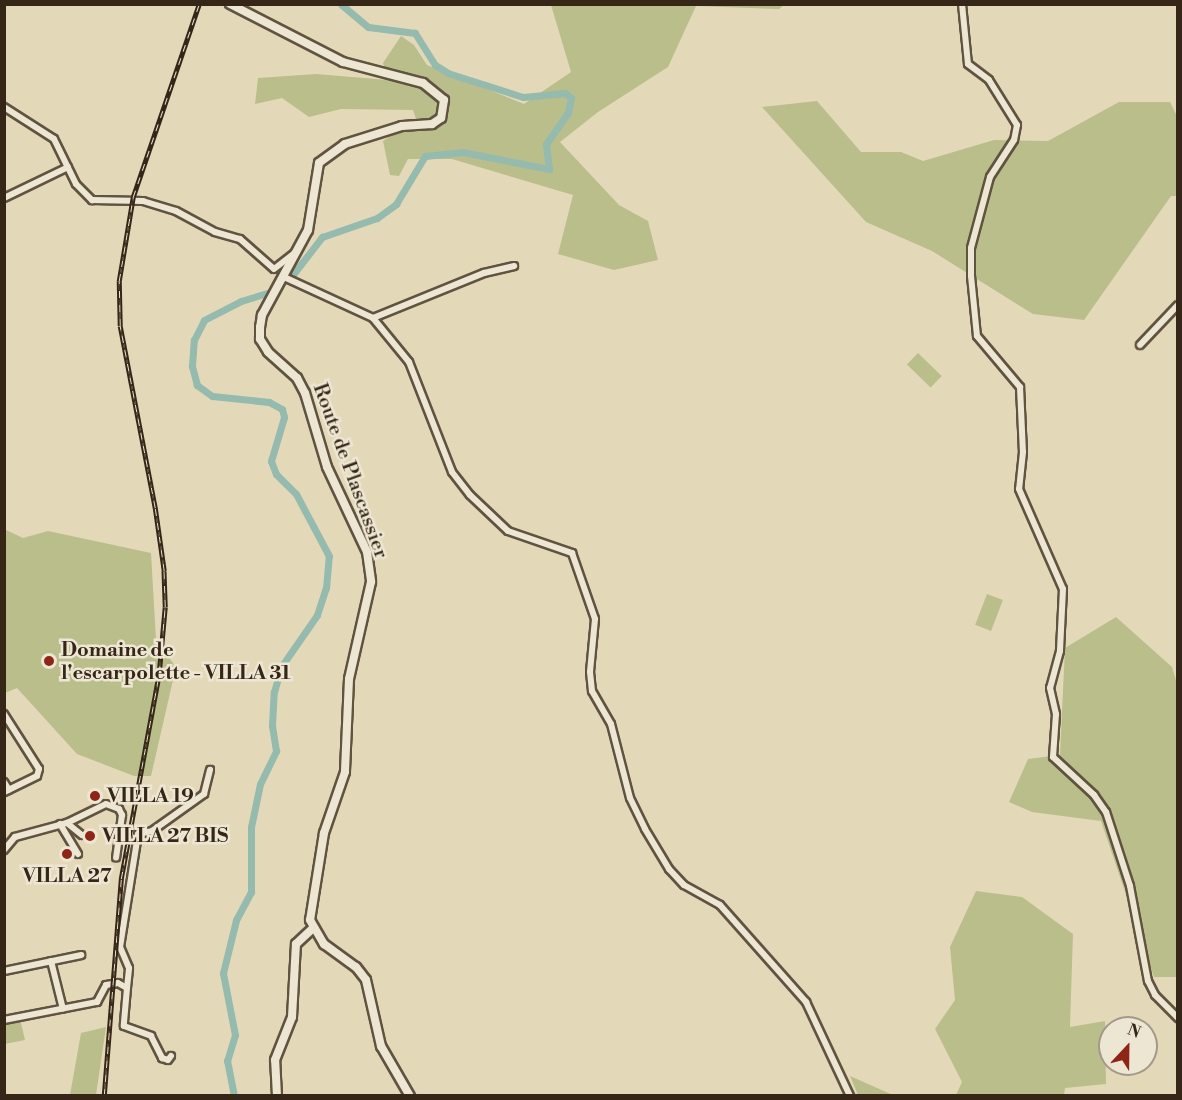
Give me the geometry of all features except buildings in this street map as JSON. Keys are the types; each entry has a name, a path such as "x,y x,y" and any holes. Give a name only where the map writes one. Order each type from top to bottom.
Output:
{"street":[{"name":"Route de Plascassier","path":"230,4 343,62 423,83 444,100 441,118 432,124 402,126 345,144 319,163 312,217 298,251 262,315 260,339 268,352 297,378 305,393 327,467 367,552 371,582 349,679 345,772 331,807 314,885 312,929"},
{"path":"962,4 968,64 989,80 1017,125 1014,140 987,188 970,248 971,276 977,336 1020,387 1023,410 1019,489 1063,588 1060,651 1050,688 1056,714 1053,758 1094,795 1106,812 1130,886 1148,981 1155,995 1178,1018"},
{"path":"4,107 54,139 84,196 92,200 143,201 176,211 215,232 240,239 274,268 298,251"},
{"path":"4,198 68,167"},
{"path":"373,318 484,273 514,266"},
{"path":"284,277 373,318 409,362 452,472 470,495 508,531 572,553 596,619 590,672 592,691 611,724 630,798 645,829 669,869 684,885 720,905 799,993 826,1038 850,1095"},
{"path":"1140,345 1178,305"},
{"path":"4,714 39,769 37,776 7,791 4,782"},
{"path":"171,1056 168,1060 162,1058 151,1036 124,1026 129,968 120,947 138,834 152,831 204,794 210,771"},
{"path":"7,847 15,837 63,823 106,804 119,809 122,815 116,858"},
{"path":"63,823 82,835"},
{"path":"63,823 78,854"},
{"path":"277,1095 275,1060 292,1017 296,944 312,929 366,980 381,1046 410,1095"},
{"path":"4,971 81,955"},
{"path":"51,961 63,1009"},
{"path":"4,1020 97,1002 109,983 127,988"}],"green space":[{"path":"551,5 784,5 779,9 696,6 668,67 598,112 560,142 619,205 648,221 658,260 614,270 558,254 573,195 452,159 408,159 399,176 390,175 383,141 416,119 413,110 341,109 309,117 282,98 255,104 258,78 316,74 388,80 383,63 401,36 414,45 427,65 524,104 571,72"},
{"path":"817,101 861,152 901,152 923,161 994,140 1048,141 1119,102 1170,102 1177,116 1177,196 1171,196 1084,320 1033,314 932,251 866,222 762,107"},
{"path":"918,353 942,376 931,387 907,365"},
{"path":"4,529 23,538 48,531 151,553 156,640 176,667 151,776 134,776 77,754 17,688 5,693"},
{"path":"987,594 1003,600 991,631 975,625"},
{"path":"1116,617 1172,667 1177,684 1177,977 1154,977 1101,821 1032,812 1009,802 1028,759 1060,755 1065,648"},
{"path":"976,891 1022,897 1073,934 1070,1027 1098,1022 1098,1076 1106,1076 1106,1084 1065,1088 1064,1095 956,1095 962,1082 935,1029 955,1000 950,947"},
{"path":"20,1019 25,1040 5,1044 5,1022"},
{"path":"106,1027 96,1095 70,1095 81,1033"},
{"path":"850,1076 893,1095 858,1095"}],"waterway":[{"path":"291,277 322,237 377,218 396,204 425,156 463,152 549,169 546,144 568,113 571,98 565,93 523,97 448,73 435,65 415,33 368,27 341,4"},
{"path":"234,1096 227,1061 235,1035 223,973 236,920 251,892 251,827 260,784 276,751 272,725 274,692 281,667 317,615 326,588 329,556 296,494 276,474 271,461 284,417 282,409 269,402 212,396 197,385 192,366 194,340 204,320 241,301 270,292"}],"railway":[{"path":"104,1096 121,879 159,673 165,607 164,571 155,508 120,326 119,281 133,197 199,4"}],"place":[{"name":"Domaine de l'escarpolette - VILLA 31","path":"49,661"},
{"name":"VILLA 19","path":"95,796"},
{"name":"VILLA 27 BIS","path":"90,836"},
{"name":"VILLA 27","path":"67,854"}]}
